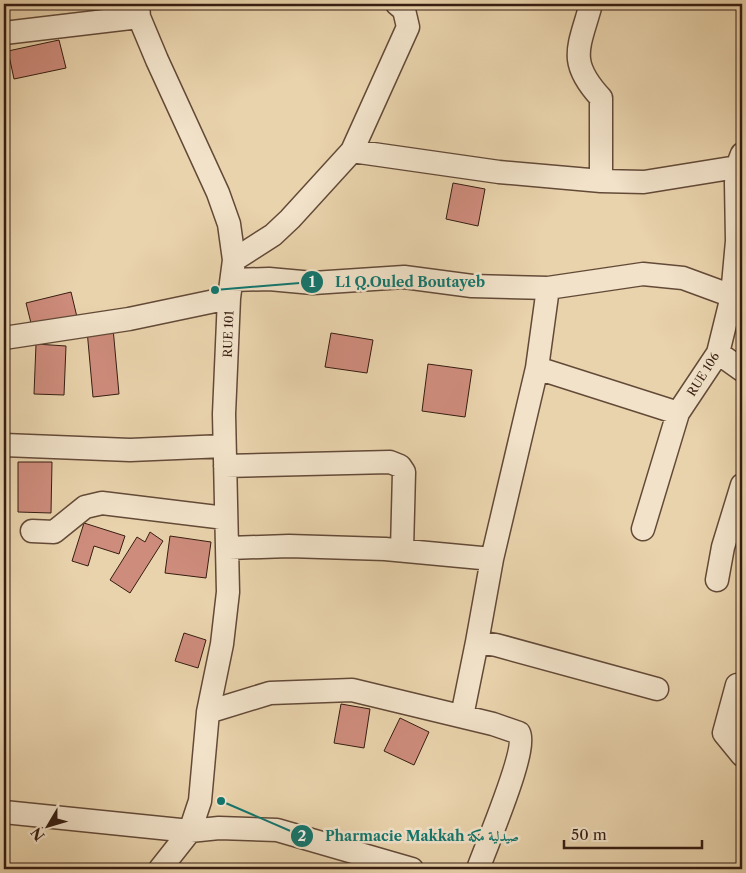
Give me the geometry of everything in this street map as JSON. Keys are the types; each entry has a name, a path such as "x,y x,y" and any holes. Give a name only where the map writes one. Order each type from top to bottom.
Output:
{"street":[{"path":"232,280 352,151 408,27 404,10 396,4"},
{"path":"592,4 579,50 579,68 589,85 601,98 601,181"},
{"path":"4,34 138,10"},
{"name":"RUE 101","path":"138,10 182,119 218,193 229,224 232,280 224,456 228,592 222,644 208,712 200,801 190,831 160,869"},
{"path":"352,151 499,172 601,181 644,182 740,163"},
{"name":"RUE 106","path":"643,529 678,413 718,354 736,293 740,163"},
{"path":"4,338 129,319 232,280 268,279 313,283 404,277 472,286 548,288 643,274 683,278 736,293"},
{"path":"462,716 492,560 537,368 548,288"},
{"path":"718,354 742,370"},
{"path":"537,368 678,413"},
{"path":"4,445 390,462 400,466 404,472 402,550"},
{"path":"716,580 722,547 742,486"},
{"path":"32,532 54,532 85,508 102,504 225,518"},
{"path":"228,555 288,546 402,550 492,560"},
{"path":"477,642 496,645 657,689"},
{"path":"737,684 724,733 742,755"},
{"path":"208,712 270,693 352,690 462,716 519,733 522,739 518,760 478,869"},
{"path":"4,812 190,831 219,828 277,830 412,869"}],"building":[{"path":"59,40 66,68 14,79 8,51"},
{"path":"453,183 485,189 478,226 446,219"},
{"path":"71,292 77,317 32,327 26,303"},
{"path":"113,328 119,394 93,397 87,330"},
{"path":"331,333 373,340 367,373 325,367"},
{"path":"36,344 66,346 64,395 34,394"},
{"path":"428,364 472,370 465,417 422,411"},
{"path":"18,462 52,462 51,513 18,512"},
{"path":"84,523 125,536 119,554 94,546 88,566 72,561"},
{"path":"150,532 163,541 130,593 110,580 137,537 145,542"},
{"path":"170,536 211,542 206,578 165,573"},
{"path":"184,633 206,640 198,668 175,661"},
{"path":"341,704 370,709 364,748 334,743"},
{"path":"400,718 429,732 414,765 384,751"}],"place":[{"name":"L1 Q.Ouled Boutayeb","path":"215,290"},
{"name":"Pharmacie Makkah صيدلية مكة","path":"221,801"}]}
